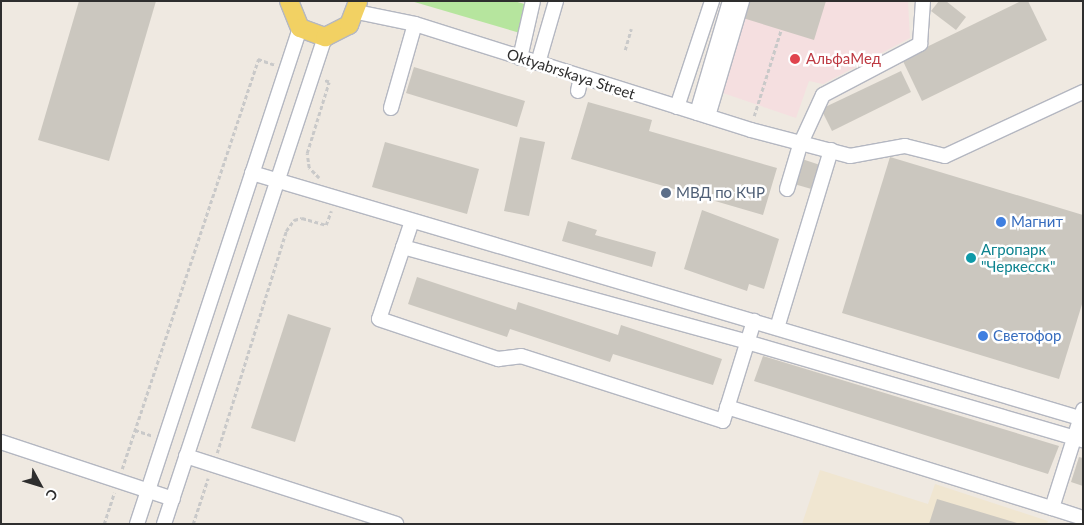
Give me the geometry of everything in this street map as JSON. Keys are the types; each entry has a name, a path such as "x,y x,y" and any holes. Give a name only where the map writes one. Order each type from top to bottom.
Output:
{"main road":[{"path":"287,5 300,28 325,37"},
{"name":"Oktyabrskaya Street","path":"325,37 342,31 357,6"}],"street":[{"path":"520,58 533,1"},
{"path":"538,63 556,1"},
{"path":"677,107 712,1"},
{"path":"702,115 730,1"},
{"path":"702,115 742,1"},
{"path":"787,190 800,145 823,94 920,44 922,1"},
{"name":"Oktyabrskaya Street","path":"357,6 800,145 831,150 850,156 905,146 945,156 1083,92"},
{"path":"391,108 415,24"},
{"path":"137,524 300,28"},
{"path":"164,524 325,37"},
{"path":"578,91 581,77"},
{"path":"777,328 831,150"},
{"path":"252,174 1082,415 1078,439 1052,508"},
{"path":"412,221 379,319 498,359 521,356 722,421 754,321"},
{"path":"403,248 747,342 1078,439"},
{"path":"727,407 1083,518"},
{"path":"1,442 172,499"},
{"path":"186,456 396,524"}],"path":[{"path":"625,50 631,30"},
{"path":"751,130 781,30"},
{"path":"104,524 258,59 286,68"},
{"path":"312,77 329,82 307,153 308,168 325,181"},
{"path":"215,456 286,231 294,220 302,218 326,225 336,198"}],"shaded area":[{"name":"АльфаМед","path":"739,1 908,1 910,38 823,84 809,81 796,118 711,89"},
{"path":"820,470 928,504 935,484 1048,521 1047,524 802,524"}],"green space":[{"path":"411,1 514,1 528,5 520,33"}],"building":[{"path":"79,1 156,1 109,161 38,140"},
{"path":"748,1 826,1 814,40 743,18"},
{"path":"939,1 946,1 966,17 956,30 931,11"},
{"path":"1021,1 1028,1 1047,40 922,101 902,59"},
{"path":"414,67 525,101 517,127 406,93"},
{"path":"901,71 911,92 832,131 821,109"},
{"path":"588,102 652,120 649,131 777,168 763,215 571,159"},
{"path":"520,137 545,142 529,216 504,211"},
{"path":"385,142 479,169 467,214 372,187"},
{"name":"Агропарк \"Черкесск\"","path":"890,157 1083,215 1083,301 1059,379 842,313"},
{"path":"802,159 823,166 815,190 794,184"},
{"path":"702,210 779,239 764,289 749,284 747,291 684,269"},
{"path":"568,221 597,230 595,235 656,252 652,267 562,241"},
{"path":"417,277 516,310 518,302 618,335 621,325 722,359 713,385 613,354 610,362 510,329 507,337 408,304"},
{"path":"288,314 331,328 295,442 251,428"},
{"path":"763,356 1059,446 1048,474 754,381"},
{"path":"1079,457 1083,458 1083,486 1071,482"},
{"path":"937,499 1017,523 1017,524 929,524"}],"place":[{"name":"АльфаМед","path":"795,59"},
{"name":"МВД по КЧР","path":"666,193"},
{"name":"Магнит","path":"1001,222"},
{"name":"Агропарк \"Черкесск\"","path":"971,258"},
{"name":"Светофор","path":"983,336"}]}
